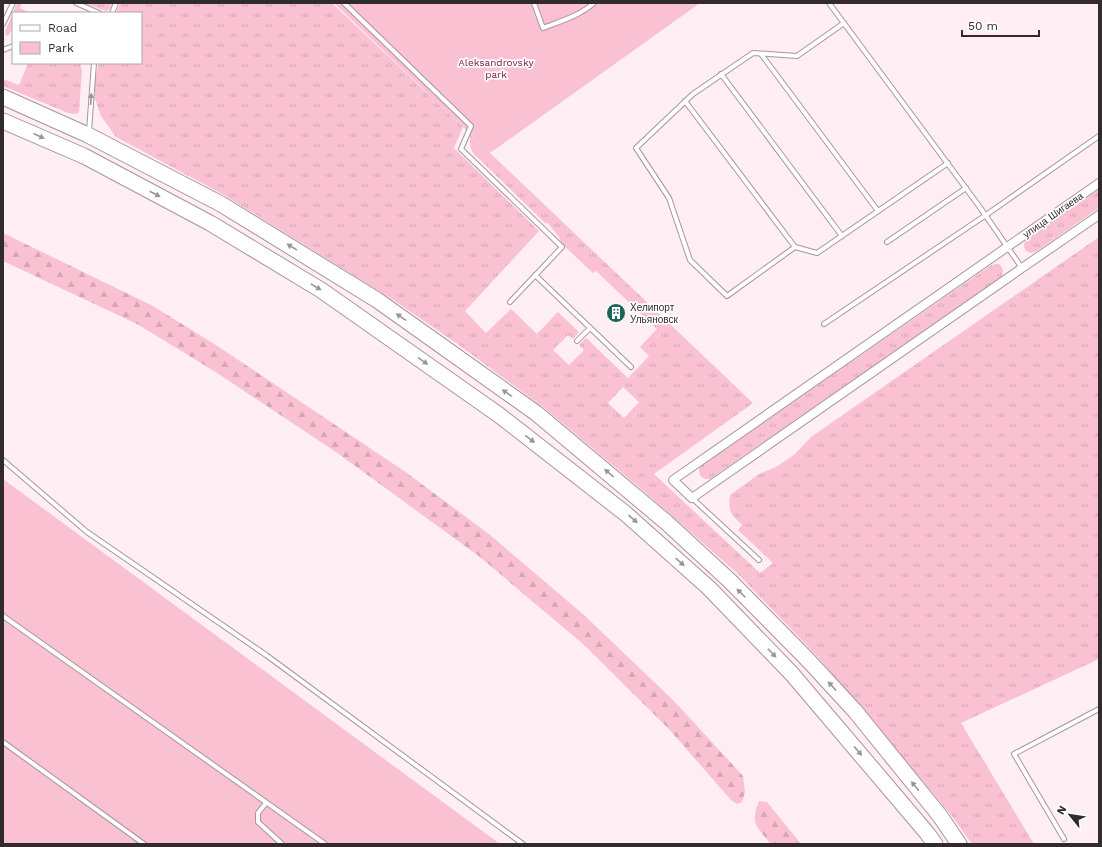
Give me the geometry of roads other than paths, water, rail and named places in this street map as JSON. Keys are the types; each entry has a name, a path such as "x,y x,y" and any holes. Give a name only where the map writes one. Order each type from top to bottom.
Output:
{"highway":[{"path":"3,97 88,135 221,204 377,300 536,413 666,522 730,582 808,660 854,711 940,816 959,844"},
{"path":"3,121 84,156 210,223 321,290 499,416 614,504 709,588 792,674 935,844"}],"street":[{"name":"улица Шигаева","path":"692,498 673,480 1008,248 1099,183"},
{"path":"692,498 1099,215"}],"lane":[{"path":"3,24 13,3"},
{"path":"76,3 97,12"},
{"path":"344,3 470,126 461,150 562,247 510,302"},
{"path":"534,3 543,28 575,16 594,3"},
{"path":"829,3 986,215 1022,268"},
{"path":"795,247 727,296 690,260 669,198 636,148 693,94 753,53 797,56 844,23"},
{"path":"761,54 878,211"},
{"path":"88,135 94,64"},
{"path":"721,74 842,236"},
{"path":"685,101 795,247 817,253 948,163"},
{"path":"824,324 986,215 1099,136"},
{"path":"886,242 966,188"},
{"path":"535,276 631,367"},
{"path":"577,341 590,328"},
{"path":"3,460 87,532 266,655 523,844"},
{"path":"692,498 759,560"},
{"path":"3,616 325,844"},
{"path":"1064,839 1014,754 1099,709"},
{"path":"3,742 144,844"},
{"path":"266,803 258,813 258,822 282,844"}],"place":[{"name":"Хелипорт Ульяновск","path":"616,313"}],"park label":[{"name":"Aleksandrovsky park","path":"496,68"}]}
